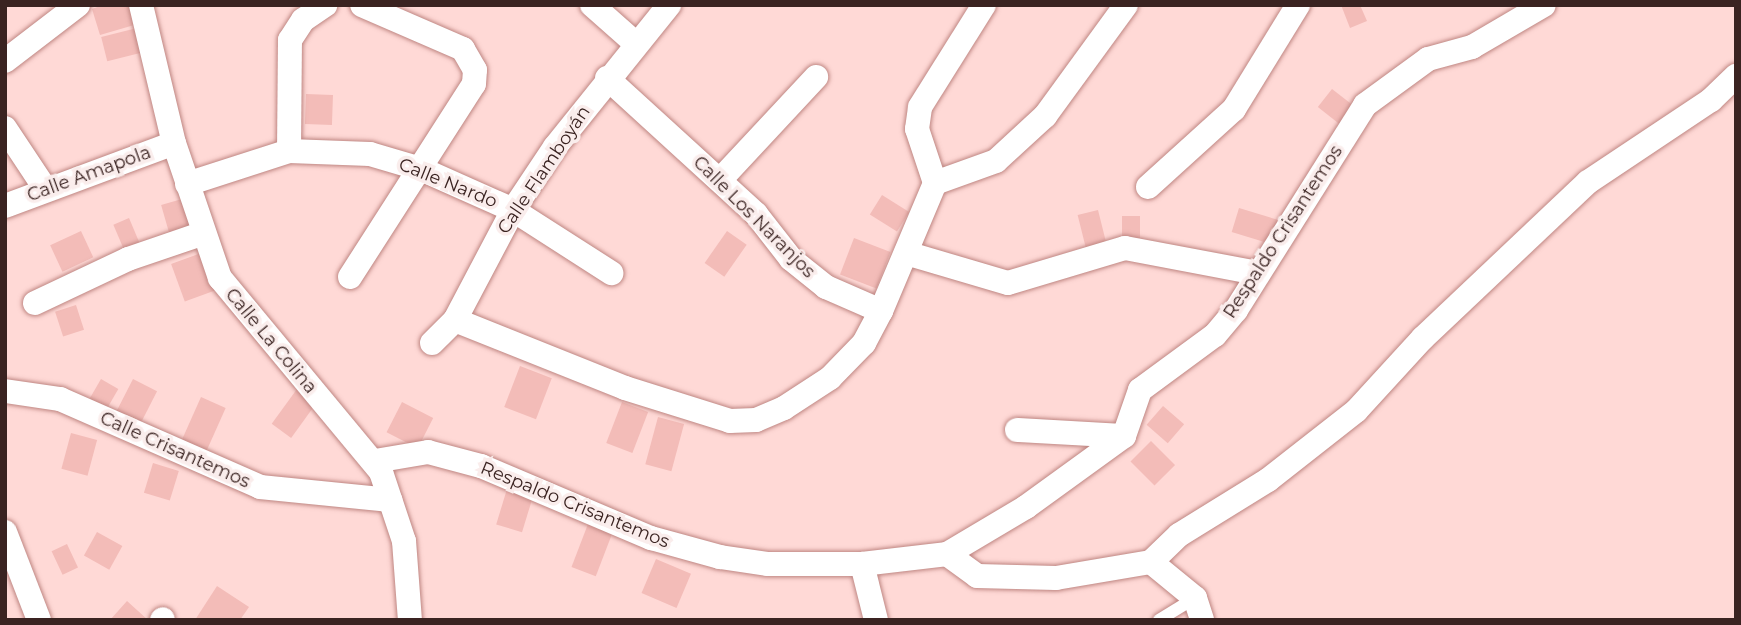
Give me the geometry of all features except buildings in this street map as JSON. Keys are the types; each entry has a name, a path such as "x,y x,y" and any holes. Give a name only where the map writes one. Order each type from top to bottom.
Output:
{"street":[{"path":"5,61 78,5"},
{"name":"Calle La Colina","path":"141,5 174,143 201,234 233,300 375,461 404,541 410,620"},
{"path":"289,151 290,40 303,20 325,5"},
{"path":"350,277 474,84 475,70 463,49 362,5"},
{"path":"592,5 634,42"},
{"name":"Calle Flamboyán","path":"432,343 455,320 513,210 634,42 669,5"},
{"path":"455,320 625,388 730,421 756,420 830,378 864,343 881,311 935,183 917,129 920,107 984,5"},
{"path":"935,183 996,161 1045,116 1126,5"},
{"path":"1148,187 1234,109 1298,5"},
{"name":"Respaldo Crisantemos","path":"375,461 428,452 481,466 651,538 720,557 768,565 862,564 947,554 1026,507 1124,436 1140,390 1214,335 1365,106 1428,59 1472,47 1544,5"},
{"path":"947,554 977,576 1056,578 1151,562 1179,535 1268,480 1356,411 1423,338 1588,183 1711,100 1736,76"},
{"path":"720,180 816,77"},
{"name":"Calle Los Naranjos","path":"607,78 720,180 791,259 826,286 881,311"},
{"path":"5,128 44,187"},
{"name":"Calle Amapola","path":"5,206 44,187 174,143"},
{"name":"Calle Nardo","path":"187,184 289,151 370,154 421,169 513,210 611,273"},
{"path":"34,303 128,259 201,234"},
{"path":"906,253 1008,283 1125,248 1257,272"},
{"name":"Calle Crisantemos","path":"5,391 60,399 260,487 390,500"},
{"path":"1017,430 1124,436"},
{"path":"5,532 39,620"},
{"path":"1151,562 1199,609"},
{"path":"862,564 876,620"}],"lane":[{"path":"1159,620 1199,609"}]}
